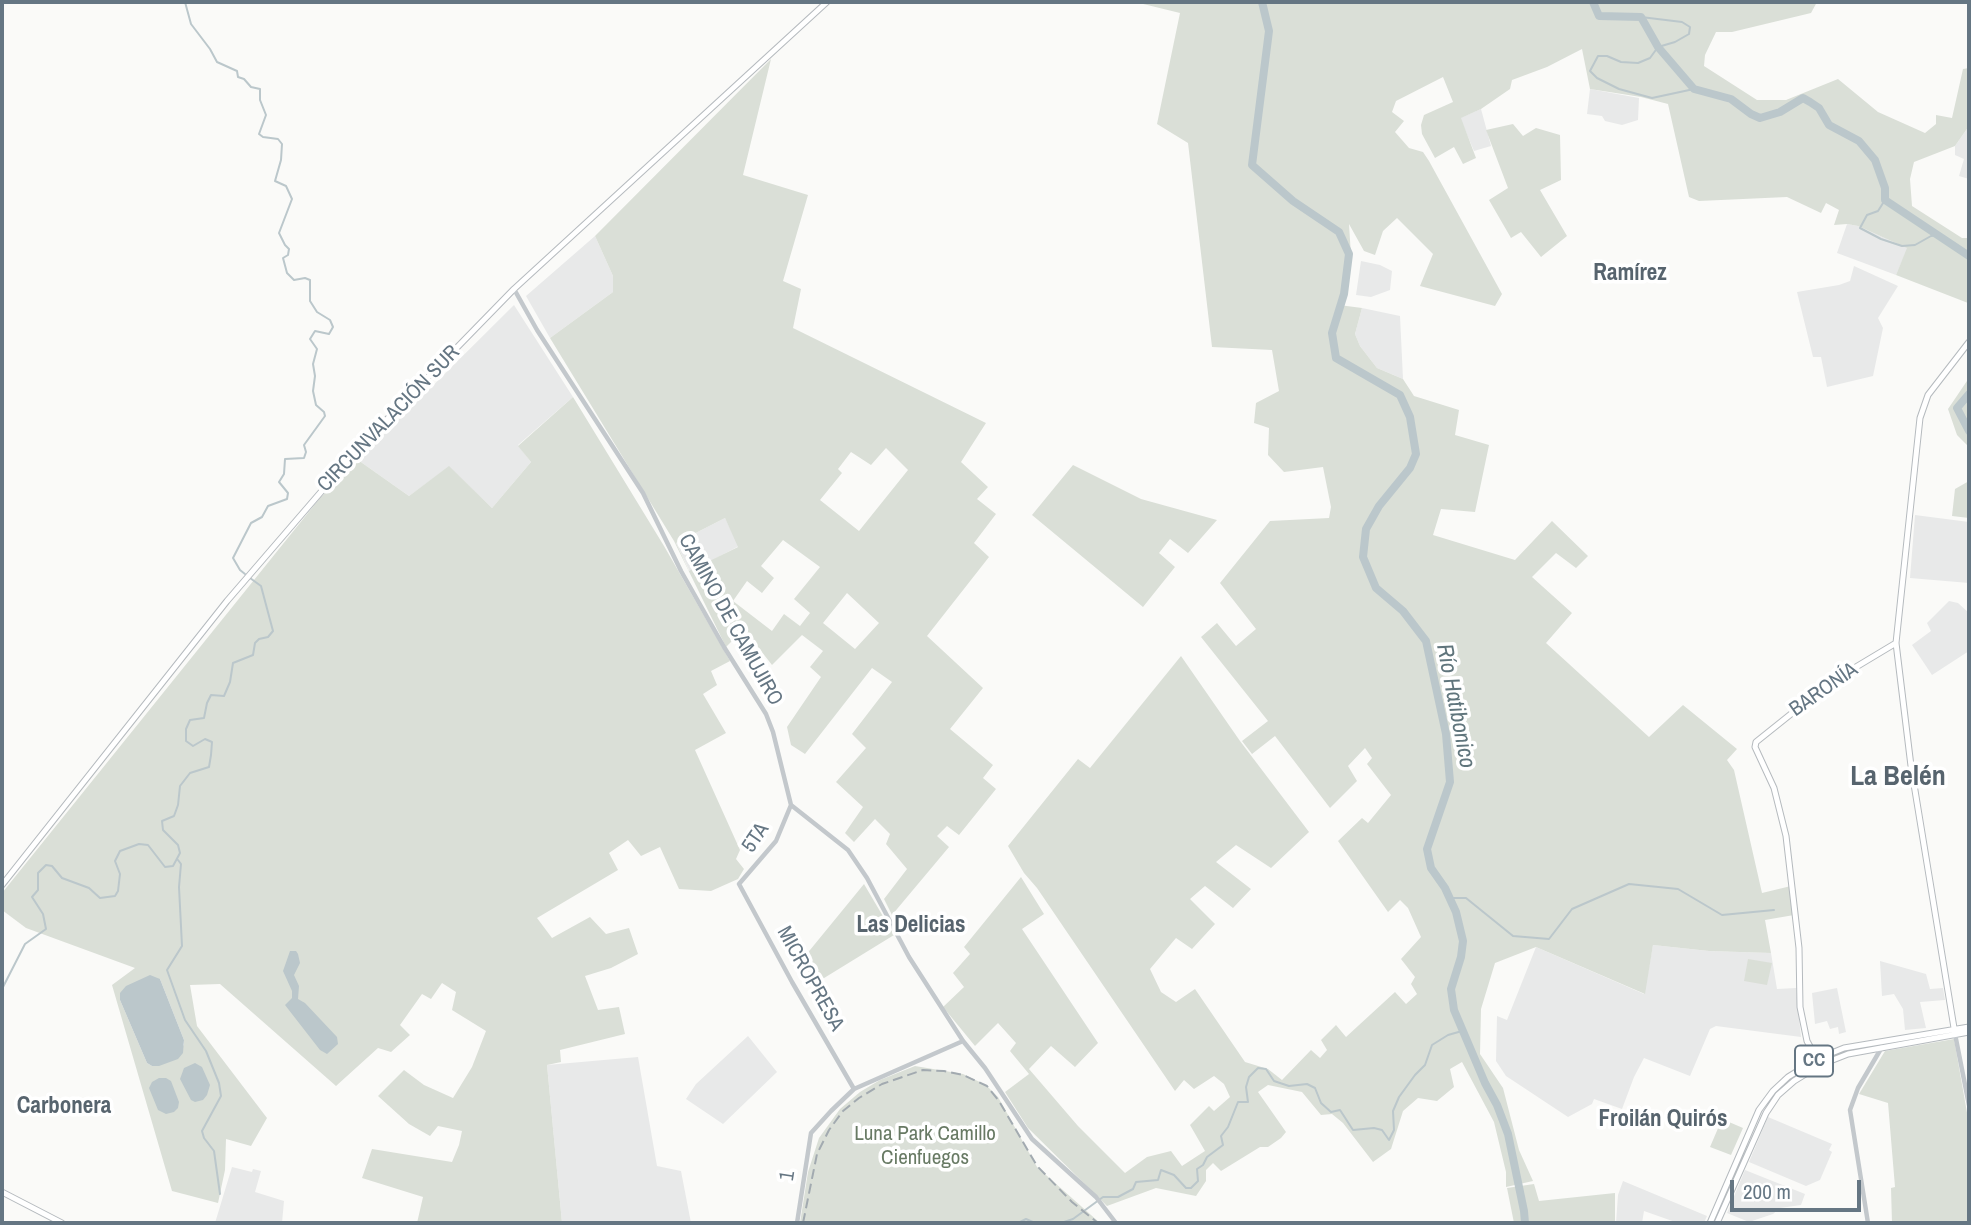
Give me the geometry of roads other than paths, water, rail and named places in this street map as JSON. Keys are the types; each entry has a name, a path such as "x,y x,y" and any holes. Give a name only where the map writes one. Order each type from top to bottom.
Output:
{"main road":[{"name":"CIRCUNVALACIÓN SUR","path":"2,884 244,580 358,449 514,289 827,2"},
{"path":"1955,1032 1911,766 1896,643 1909,530 1913,463 1920,418 1928,395 1969,342"},
{"name":"BARONÍA","path":"1819,1062 1807,1041 1800,1007 1799,948 1786,836 1773,788 1755,747 1756,742 1831,682 1896,643"},
{"name":"CC","path":"1717,1223 1766,1113 1778,1096 1794,1081 1819,1062 1969,1029"},
{"name":"CC","path":"1710,1223 1759,1110 1788,1077 1844,1048 1955,1032"},
{"path":"2,1192 62,1223"}],"street":[{"name":"CAMINO DE CAMUJIRO","path":"514,289 537,330 643,493 681,571 766,714 791,805"},
{"name":"5TA","path":"739,884 776,841 791,805"},
{"path":"791,805 848,850 909,957 963,1041 985,1068 1032,1139 1096,1197 1116,1223"},
{"name":"MICROPRESA","path":"739,884 854,1089"},
{"path":"1955,1032 1969,1105"},
{"path":"1868,1223 1850,1110 1858,1088 1885,1040"},
{"path":"854,1089 963,1041"},
{"name":"1","path":"797,1223 811,1133 854,1089"}],"waterway":[{"name":"Carbonera","path":"185,2 191,24 217,62 237,71 238,77 251,87 260,89 260,100 266,115 259,134 278,139 282,144 275,181 286,186 292,199 279,233 289,249 288,255 283,258 287,273 294,280 310,280 310,301 317,312 330,320 333,327 329,334 315,331 310,339 317,349 313,364 313,391 316,405 325,416 304,445 304,458 285,459 284,474 279,482 288,493 287,499 268,506 262,517 251,523 233,558 245,574"},
{"name":"Río Hatibonico","path":"1262,2 1269,31 1252,165 1293,201 1339,232 1349,254 1344,294 1332,333 1336,358 1400,395 1410,417 1416,454 1410,468 1379,506 1366,529 1363,557 1376,588 1403,611 1426,641 1446,734 1450,782 1427,849 1431,868 1445,888 1456,912 1463,941 1451,989 1454,1010 1508,1134 1525,1223"},
{"path":"1593,2 1599,16 1641,17 1658,47 1694,89 1731,99 1760,118 1780,112 1803,98 1819,108 1829,125 1859,141 1875,160 1885,188 1885,200 1969,256"},
{"path":"1641,17 1682,22 1690,27 1689,34 1658,47 1650,58 1638,63 1598,56 1590,71 1597,78 1619,89 1652,98 1694,89"},
{"path":"1885,200 1878,211 1867,215 1860,228 1902,246 1915,245 1938,235"},
{"path":"1969,394 1957,408 1969,431"},
{"name":"Carbonera","path":"2,989 25,944 46,929 43,914 32,897 38,890 38,873 46,865 52,866 62,878 89,888 100,898 115,896 118,891 120,874 115,861 120,851 139,844 148,845 165,867 173,866 180,853 178,845 163,830 162,821 174,816 180,786 190,773 209,767 211,755 212,742 205,739 193,746 186,741 186,729 190,720 204,718 211,695 224,696 230,682 233,663 253,655 255,643 268,637 273,631 261,586 250,578"},
{"path":"178,860 181,864 179,887 182,946 167,970 185,1020 206,1051 219,1083 221,1096 202,1131 214,1151 220,1194"},
{"path":"1449,898 1466,898 1513,936 1549,939 1572,909 1629,884 1678,889 1722,915 1774,910"},
{"path":"1061,1223 1073,1219 1103,1197 1118,1197 1133,1189 1136,1182 1158,1180 1161,1170 1174,1175 1186,1188 1191,1188 1198,1181 1197,1169 1223,1145 1221,1136 1228,1127 1238,1102 1248,1102 1246,1087 1249,1077 1258,1068 1266,1069 1274,1081 1289,1086 1307,1084 1315,1088 1321,1103 1331,1112 1340,1110 1353,1130 1382,1130 1389,1140 1394,1130 1393,1111 1399,1097 1425,1065 1432,1045 1448,1035 1462,1031"},
{"path":"1018,1223 1026,1219 1035,1223"}],"railway":[{"path":"803,1223 817,1154 829,1130 843,1111 882,1084 923,1070 963,1075 987,1086 999,1101 1037,1166 1072,1202 1098,1223"}],"district":[{"name":"Ramírez","path":"1630,274"},
{"name":"La Belén","path":"1898,777"},
{"name":"Las Delicias","path":"911,926"},
{"name":"Carbonera","path":"64,1107"},
{"name":"Froilán Quirós","path":"1663,1120"}],"park label":[{"name":"Luna Park Camillo Cienfuegos","path":"925,1146"}]}
